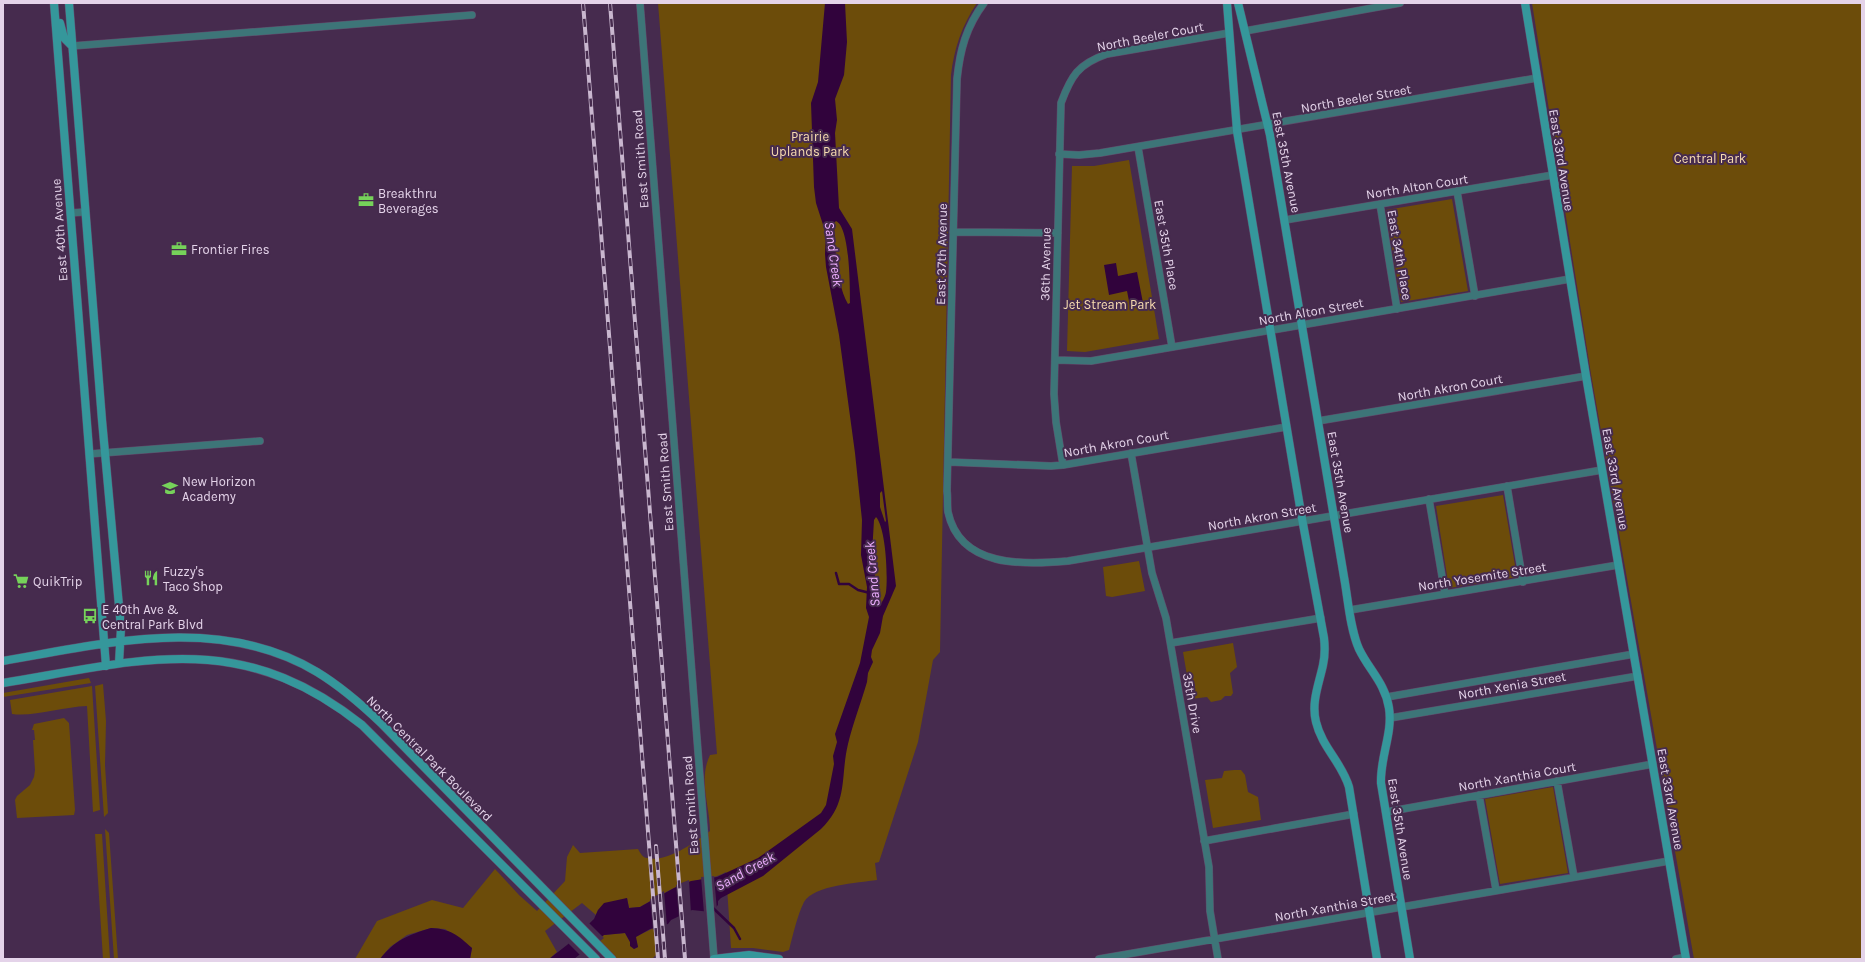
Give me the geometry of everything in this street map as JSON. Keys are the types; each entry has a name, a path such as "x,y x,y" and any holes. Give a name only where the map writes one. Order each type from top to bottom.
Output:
{"street":[{"path":"54,3 63,36 72,46 472,15"},
{"name":"East 40th Avenue","path":"54,3 106,666"},
{"name":"East 40th Avenue","path":"69,3 104,453 121,628 119,664"},
{"name":"East Smith Road","path":"640,3 714,959"},
{"name":"East 37th Avenue","path":"948,511 953,232 959,56 966,33 975,15 984,3"},
{"path":"1227,3 1237,130 1286,427 1302,521 1321,618 1325,649 1323,665 1316,693 1315,716 1323,740 1340,766 1347,780 1378,959"},
{"name":"East 35th Avenue","path":"1238,3 1268,125 1286,220 1350,610 1358,646 1380,680 1387,697 1390,718 1388,736 1381,768 1381,783 1410,959"},
{"path":"1245,31 1400,3"},
{"name":"East 33rd Avenue","path":"1525,3 1618,566 1686,958"},
{"name":"North Beeler Court","path":"1079,68 1092,59 1107,54 1229,33"},
{"name":"36th Avenue","path":"1063,465 1055,412 1061,103 1069,83 1079,68"},
{"name":"North Beeler Street","path":"1059,154 1100,153 1138,147 1537,78"},
{"name":"East 35th Place","path":"1138,147 1172,347"},
{"name":"North Alton Court","path":"1286,220 1553,175"},
{"path":"1457,191 1475,296"},
{"name":"East 34th Place","path":"1380,204 1397,309"},
{"path":"70,213 85,212"},
{"path":"953,232 1058,233"},
{"name":"North Alton Street","path":"1056,360 1090,361 1570,279"},
{"name":"North Akron Court","path":"1318,421 1586,376"},
{"name":"North Akron Court","path":"949,462 1051,466 1063,465 1286,427"},
{"path":"89,454 260,441"},
{"name":"35th Drive","path":"1132,453 1154,583 1164,608 1171,642 1209,868 1209,901 1218,959"},
{"name":"North Akron Street","path":"948,511 957,534 967,545 979,554 994,560 1017,562 1053,562 1602,470"},
{"path":"1507,486 1523,582"},
{"path":"1429,499 1445,594"},
{"name":"North Yosemite Street","path":"1350,610 1618,566"},
{"path":"1171,642 1321,618"},
{"name":"North Central Park Boulevard","path":"3,661 104,644 178,637 219,640 264,650 300,664 316,672 349,695 381,723 612,959"},
{"name":"North Xenia Street","path":"1387,697 1634,654"},
{"name":"North Central Park Boulevard","path":"3,683 138,660 172,658 227,661 267,672 319,695 362,726 596,959"},
{"name":"North Xenia Street","path":"1390,718 1638,676"},
{"name":"North Xanthia Court","path":"1386,812 1653,764"},
{"path":"1557,781 1574,877"},
{"path":"1479,795 1496,890"},
{"path":"1204,840 1354,814"},
{"name":"North Xanthia Street","path":"1099,959 1669,861"},
{"path":"714,959 749,955 779,959"},
{"path":"1676,959 1686,958"}],"green space":[{"name":"Prairie Uplands Park","path":"658,3 977,3 963,29 954,56 951,75 940,652 933,660 918,742 879,862 875,863 877,880 826,888 809,896 804,902 799,913 789,950 783,952 753,948 731,948 726,872 717,876 683,884 640,907 629,908 627,898 598,910 596,915 582,903 545,931 557,952 549,959 470,959 472,948 445,929 431,928 407,935 390,947 380,959 355,959 377,921 432,900 463,908 495,869 519,895 537,911 565,881 567,857 573,845 580,853 638,849 644,857 655,859 672,855 697,841 710,831 705,774 710,755 717,754"},
{"name":"Central Park","path":"1532,3 1862,3 1862,959 1694,959 1591,374"},
{"name":"Jet Stream Park","path":"1129,160 1159,339 1085,352 1067,351 1072,166 1094,166"},
{"path":"1452,199 1468,291 1401,302 1386,210"},
{"path":"1503,495 1517,577 1449,588 1436,506"},
{"path":"1139,561 1145,591 1112,597 1106,596 1103,567"},
{"path":"1233,643 1237,667 1230,673 1233,693 1231,696 1225,696 1221,700 1211,702 1207,697 1191,699 1183,652"},
{"path":"89,678 91,683 3,697 3,693"},
{"path":"103,684 106,721 105,765 108,813 104,817 95,686"},
{"path":"92,686 100,810 93,812 87,706 20,715 12,714 10,700"},
{"path":"64,718 69,723 75,810 74,815 17,818 15,800 17,796 30,785 34,777 33,740 35,740 34,730 32,730 34,724"},
{"path":"1241,770 1245,775 1248,792 1258,797 1261,820 1213,828 1205,780 1222,778 1224,771"},
{"path":"1553,787 1568,873 1500,884 1485,799"},
{"path":"105,829 109,833 118,959 114,959"},
{"path":"95,834 102,834 110,959 103,959"},
{"path":"654,928 656,955 652,959 617,959 598,940 604,935 625,933 634,949 638,947 635,937"}],"water":[{"name":"Sand Creek","path":"825,3 845,3 847,42 844,75 835,99 837,120 835,133 839,208 852,229 896,586 883,616 880,633 872,650 871,657 873,662 868,673 867,682 848,744 840,799 830,819 821,829 763,876 721,898 718,901 718,905 711,912 692,910 671,920 668,924 650,929 636,937 638,947 634,949 630,946 630,942 625,933 604,935 574,959 549,959 567,945 594,919 598,910 604,903 627,898 629,908 640,907 674,888 691,881 717,877 758,858 821,813 826,805 834,764 833,756 837,742 835,734 860,663 869,617 866,608 867,587 861,555 862,520 855,453 839,335 826,267 826,234 816,203 814,187 811,103 818,82","holes":["836,221 841,226 847,246 850,285 850,303 848,304 841,286 837,264 834,223","882,491 885,522 880,507 880,493","876,517 882,531 887,576 886,592 879,606 872,554 874,520"]},
{"path":"1116,263 1118,276 1137,272 1143,303 1130,306 1127,291 1109,295 1104,265"},
{"path":"431,928 449,931 462,940 472,948 470,959 380,959 391,947 402,939"}],"pier":[{"path":"714,876 717,910 712,914 704,913 701,877"},
{"path":"689,880 691,913 679,918 676,885"},
{"path":"664,891 667,926 653,930 650,899"},
{"path":"588,922 604,938 581,956 567,942"}],"waterway":[{"name":"Sand Creek","path":"836,573 839,584 849,584 858,590 870,593"},
{"path":"713,908 734,928 740,939"}],"railway":[{"path":"583,3 658,959"},
{"path":"610,3 685,959"},
{"path":"656,846 665,959"}],"place":[{"name":"Breakthru Beverages","path":"366,200"},
{"name":"Frontier Fires","path":"179,249"},
{"name":"New Horizon Academy","path":"170,488"},
{"name":"Fuzzy's Taco Shop","path":"151,578"},
{"name":"QuikTrip","path":"21,581"},
{"name":"E 40th Ave & Central Park Blvd","path":"90,616"}]}
